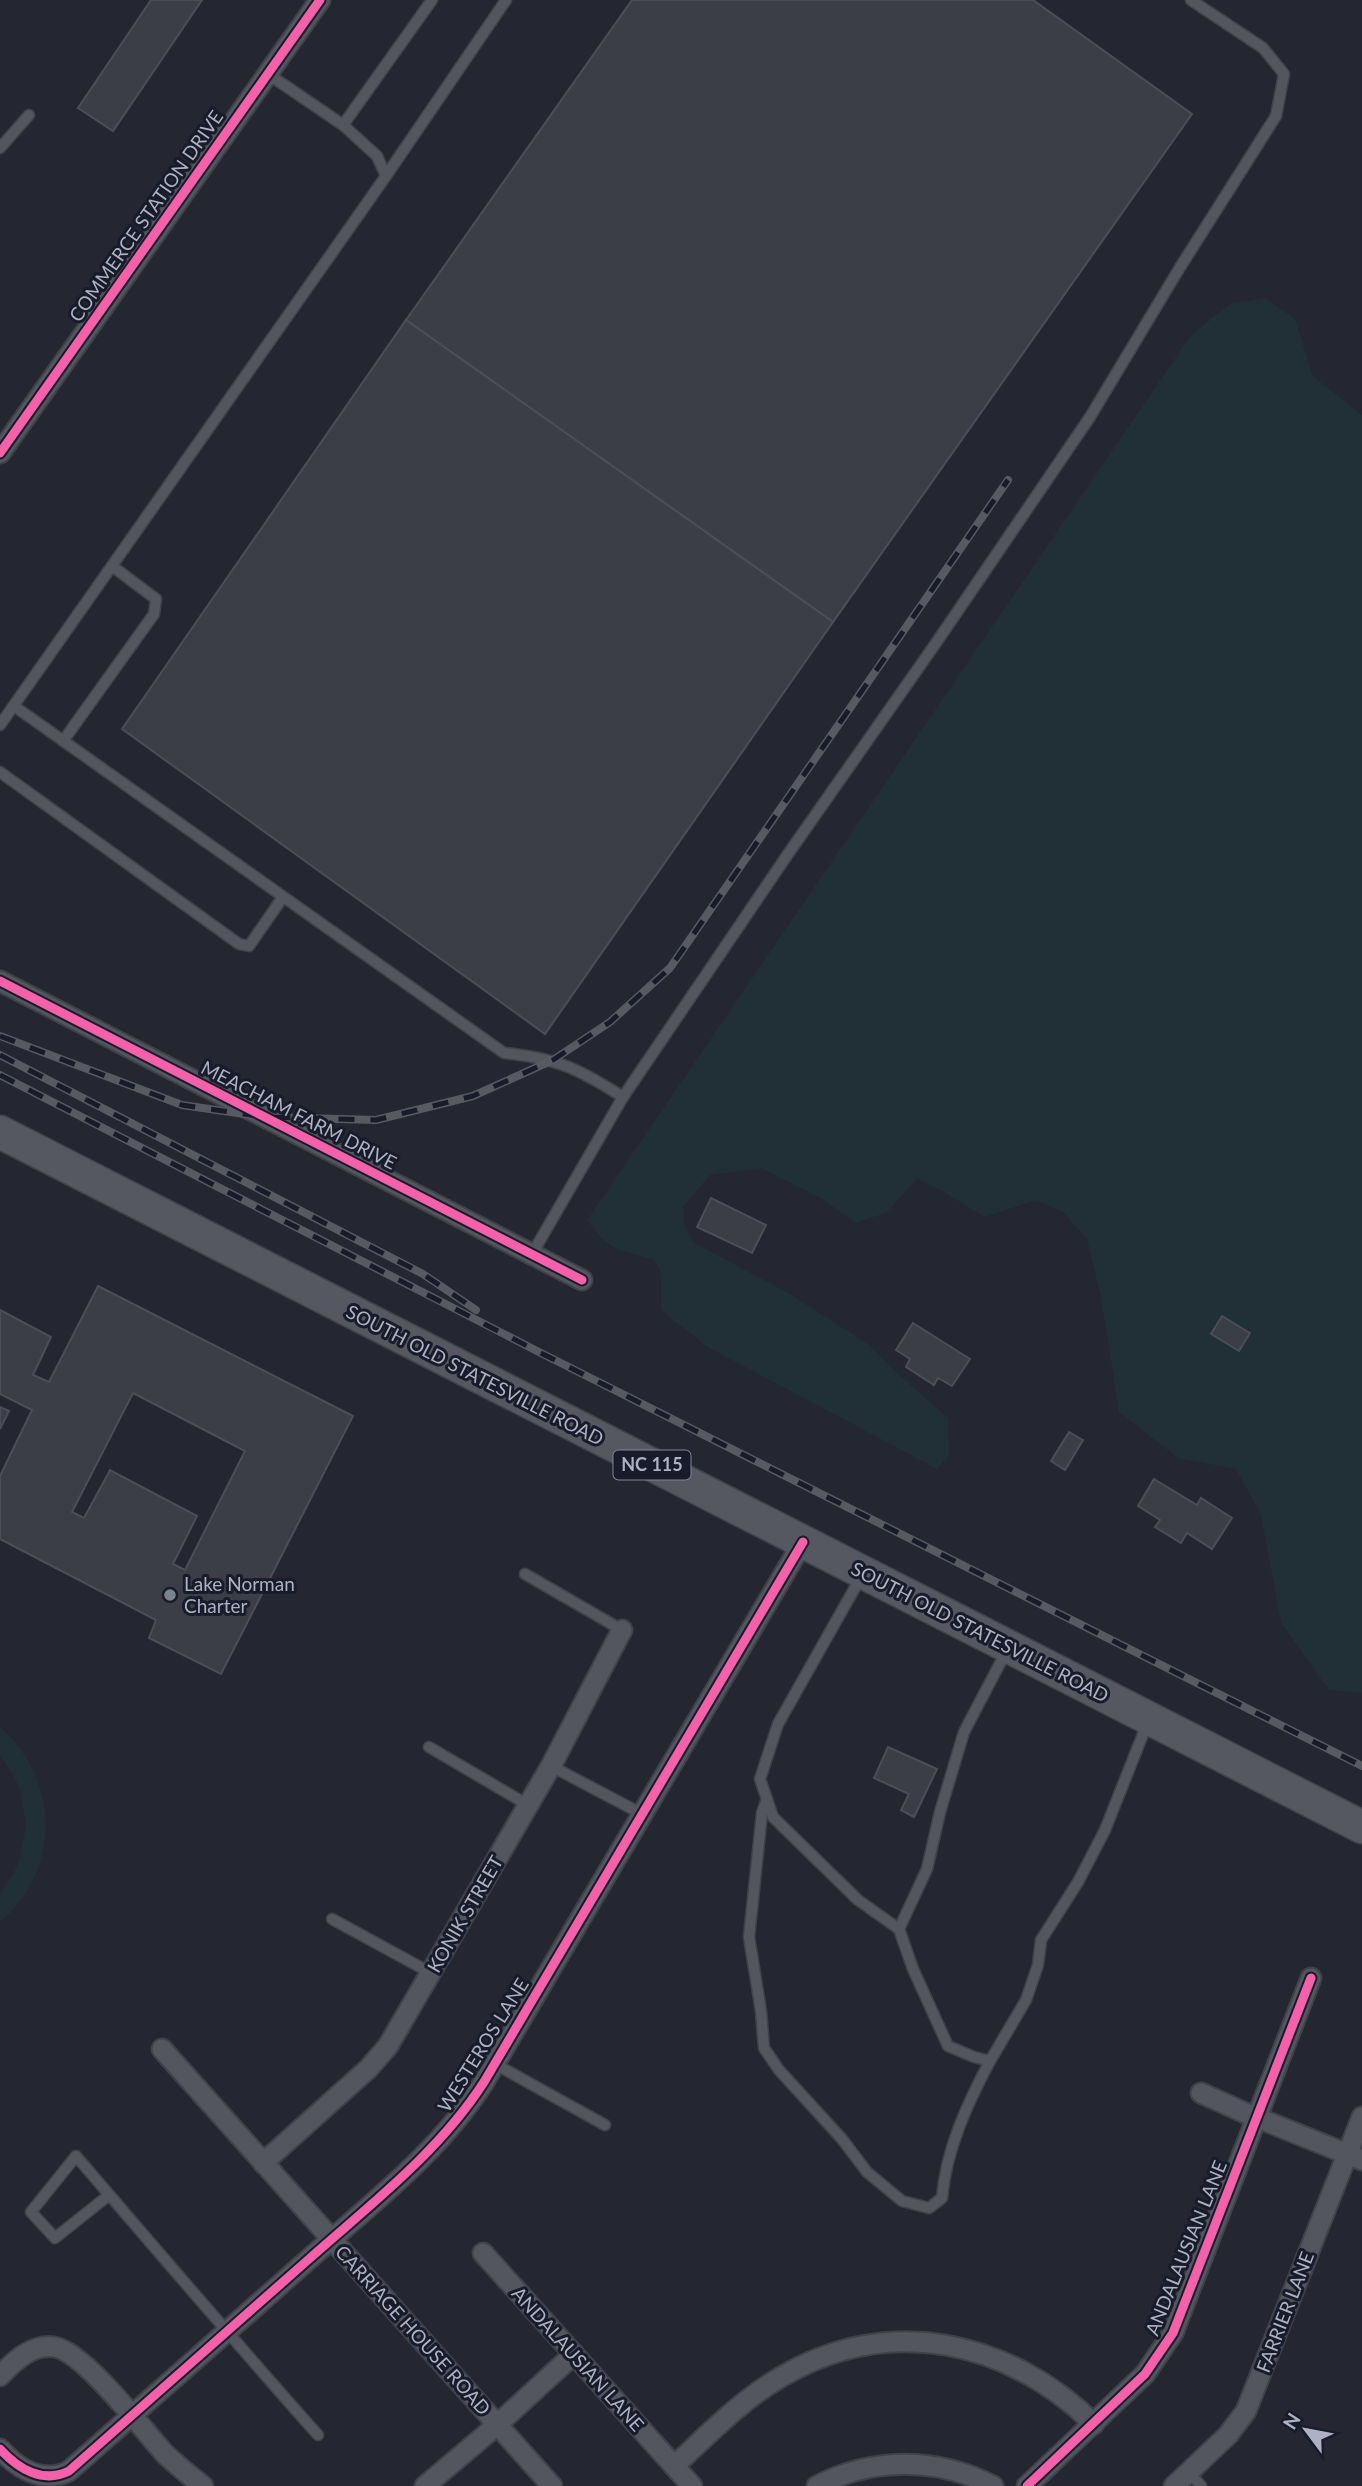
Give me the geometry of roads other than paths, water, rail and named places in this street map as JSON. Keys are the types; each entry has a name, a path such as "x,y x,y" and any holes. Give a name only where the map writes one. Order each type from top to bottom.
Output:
{"main road":[{"name":"SOUTH OLD STATESVILLE ROAD","path":"0,1132 1362,1827"}],"street":[{"name":"COMMERCE STATION DRIVE","path":"0,453 320,0"},
{"name":"MEACHAM FARM DRIVE","path":"0,981 582,1280"},
{"name":"WESTEROS LANE","path":"0,2449 22,2468 40,2476 52,2477 69,2471 433,2149 469,2106 495,2064 803,1542"},
{"name":"KONIK STREET","path":"263,2162 380,2058 551,1766 622,1630"},
{"name":"ANDALAUSIAN LANE","path":"1027,2486 1145,2374 1173,2333 1311,1978"},
{"name":"CARRIAGE HOUSE ROAD","path":"162,2049 552,2486"},
{"path":"1201,2093 1354,2157"},
{"name":"FARRIER LANE","path":"1188,2481 1246,2411 1354,2157 1362,2117"},
{"name":"ANDALAUSIAN LANE","path":"483,2253 692,2486"},
{"path":"674,2466 741,2406 780,2377 825,2357 872,2345 945,2345 993,2357 1058,2391 1094,2424"},
{"path":"0,2376 27,2353 39,2348 65,2350 75,2357 169,2457 203,2486"},
{"path":"425,2486 574,2354"},
{"path":"817,2486 858,2469 900,2464 941,2467 961,2472 993,2486"}],"lane":[{"path":"343,125 432,0"},
{"path":"0,725 386,176 506,0"},
{"path":"532,1254 623,1097 1083,428 1276,116 1284,74 1262,48 1191,0"},
{"path":"268,74 343,125 377,156 386,176"},
{"path":"0,148 29,115"},
{"path":"63,741 154,614 156,599 112,566"},
{"path":"14,706 504,1053 552,1060 586,1074 623,1097"},
{"path":"0,772 239,944 249,946 283,897"},
{"path":"863,1573 778,1724 760,1779 773,1817 858,1900 899,1929 913,1969 948,2046 990,2061"},
{"path":"525,1574 622,1630"},
{"path":"899,1929 927,1869 940,1812 964,1731 1009,1647"},
{"path":"767,1799 762,1813 749,1937 764,2048 779,2070 842,2139 867,2172 902,2202 929,2207 942,2198 945,2168 974,2091 1026,2000 1038,1965 1041,1940 1078,1882 1105,1830 1149,1719"},
{"path":"429,1746 528,1805"},
{"path":"551,1766 642,1814"},
{"path":"332,1919 431,1973"},
{"path":"495,2064 605,2125"},
{"path":"109,2194 55,2238 31,2212 76,2156 109,2194 226,2332 318,2435"}],"railway":[{"path":"0,1036 182,1105 265,1117 376,1120 473,1096 553,1060 610,1022 670,968 1008,480"},
{"path":"0,1055 423,1274 476,1310"},
{"path":"0,1075 537,1351 1362,1766"}],"place":[{"name":"Lake Norman Charter","path":"170,1595"}]}
